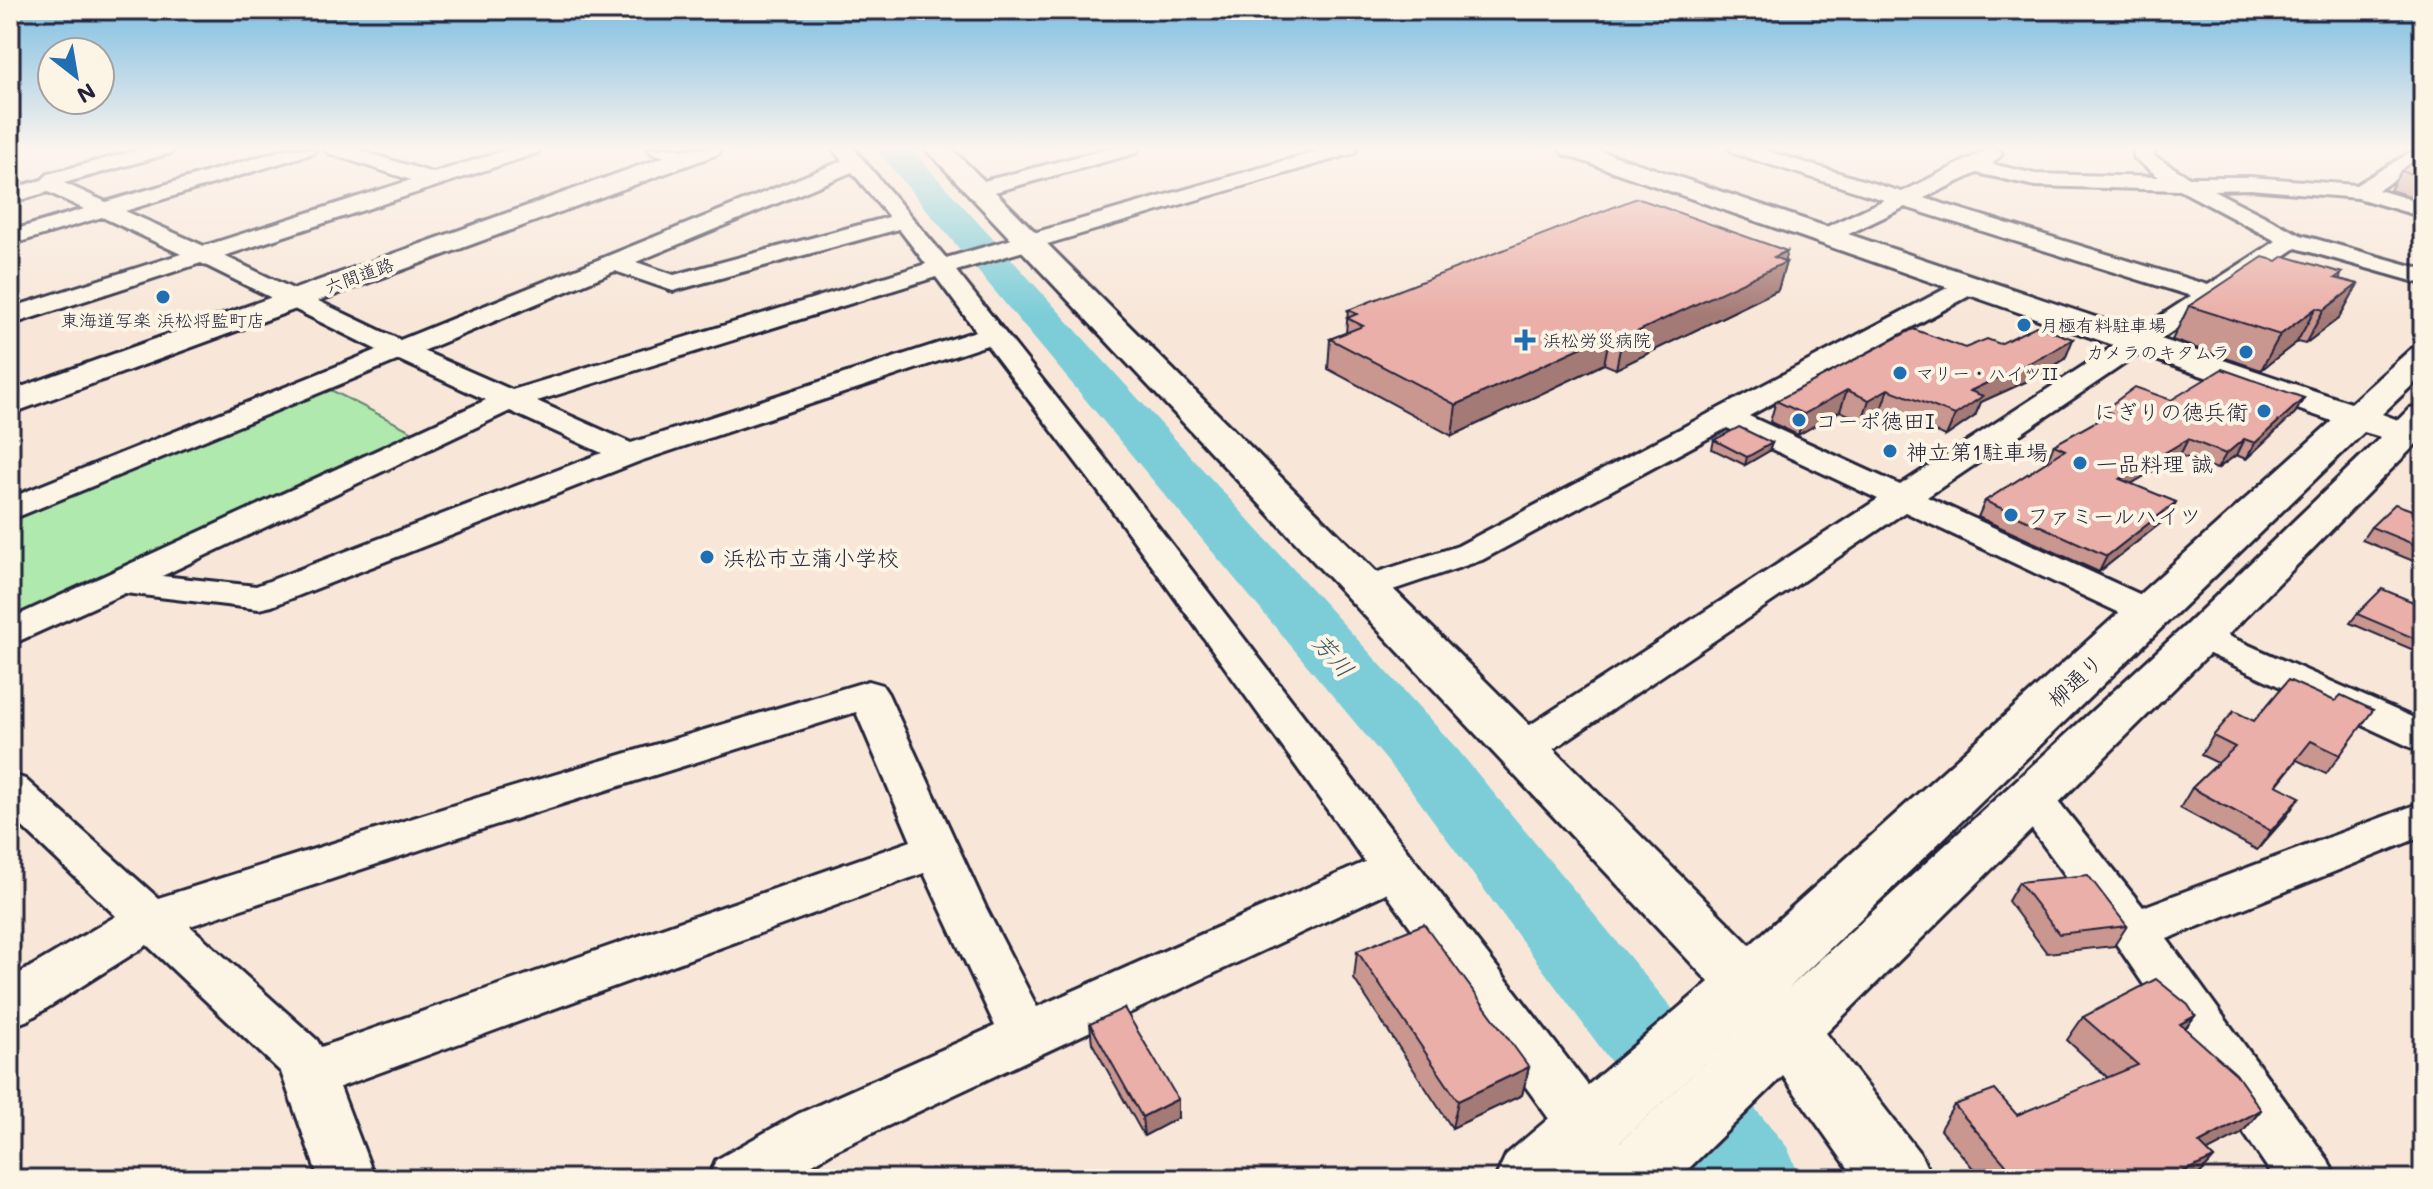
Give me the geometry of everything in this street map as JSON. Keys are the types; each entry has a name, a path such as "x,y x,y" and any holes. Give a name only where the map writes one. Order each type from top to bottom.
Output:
{"street":[{"path":"95,204 401,351 629,454"},
{"path":"10,238 120,204"},
{"path":"10,317 357,204"},
{"name":"六間道路","path":"10,403 544,204"},
{"path":"10,510 401,351 741,204"},
{"path":"891,204 945,267 991,335 1115,492 1394,869 1612,1154"},
{"path":"993,204 1025,243 1522,750 1897,1179"},
{"path":"10,633 511,400 1157,204"},
{"path":"1740,204 2359,418 2417,430"},
{"path":"1828,235 1896,204"},
{"path":"1921,204 2211,294"},
{"path":"2224,204 2293,240 2423,277"},
{"path":"2404,204 2423,210"},
{"path":"613,262 668,282 681,282 904,220"},
{"path":"1522,750 1905,500 2293,240"},
{"path":"1366,588 1470,553 1971,285"},
{"path":"122,582 259,598 629,454 991,335"},
{"name":"柳通り","path":"1757,1018 2148,612 2423,356"},
{"path":"1728,417 2148,612"},
{"path":"1530,1179 1612,1154 1757,1018 2031,797 2417,430"},
{"path":"2201,636 2423,739"},
{"path":"10,1005 149,920 480,813 868,694 937,850 1026,1037"},
{"path":"10,790 299,1056 309,1075 347,1179"},
{"path":"2031,797 2134,931 2308,1179"},
{"path":"2134,931 2423,818"},
{"path":"309,1075 937,850"},
{"path":"736,1179 817,1132 1394,869"}],"green space":[{"path":"325,387 419,435 10,619 10,514"}],"building":[{"path":"1620,204 1655,204 1787,251 1774,257 1786,262 1622,339 1610,334 1456,405 1330,339 1363,326 1347,318 1357,314 1348,310"},
{"path":"2284,256 2342,273 2335,278 2358,284 2324,310 2316,308 2280,335 2189,306 2263,257 2277,261"},
{"path":"2036,326 2073,339 1970,391 1983,396 1955,415 1888,389 1869,400 1847,390 1804,414 1776,401 1913,329 1965,348 1987,339 2000,344"},
{"path":"2222,369 2304,398 2255,443 2244,439 2226,454 2188,439 2120,479 2176,502 2107,556 1985,501 2065,450 2054,445 2111,413 2104,410 2135,387 2171,400"},
{"path":"1739,427 1772,443 1747,457 1714,440"},
{"path":"2395,504 2423,514 2423,548 2371,527"},
{"path":"2382,589 2423,606 2423,642 2357,614"},
{"path":"2288,680 2335,701 2341,695 2373,710 2340,755 2311,741 2276,785 2300,797 2271,831 2192,788 2235,747 2213,736 2234,711 2254,721"},
{"path":"2088,875 2127,926 2059,934 2019,882"},
{"path":"1424,924 1529,1067 1458,1101 1357,951"},
{"path":"2156,979 2188,1005 2195,1016 2180,1024 2236,1074 2261,1110 2199,1143 2214,1158 2166,1179 2018,1179 1954,1105 1995,1090 2017,1115 2138,1065 2083,1017"},
{"path":"1124,1008 1178,1099 1142,1117 1090,1024"},
{"path":"1145,1169 1151,1179 1128,1179"}],"waterway":[{"name":"芳川","path":"941,204 1433,768 1754,1179"}],"place":[{"name":"東海道写楽 浜松将監町店","path":"163,297"},
{"name":"月極有料駐車場","path":"2024,325"},
{"name":"浜松労災病院","path":"1525,340"},
{"name":"カメラのキタムラ","path":"2246,352"},
{"name":"マリー・ハイツII","path":"1900,373"},
{"name":"にぎりの徳兵衛","path":"2264,411"},
{"name":"コーポ徳田I","path":"1799,420"},
{"name":"神立第1駐車場","path":"1890,451"},
{"name":"一品料理 誠","path":"2080,463"},
{"name":"ファミールハイツ","path":"2011,515"},
{"name":"浜松市立蒲小学校","path":"707,557"}]}
